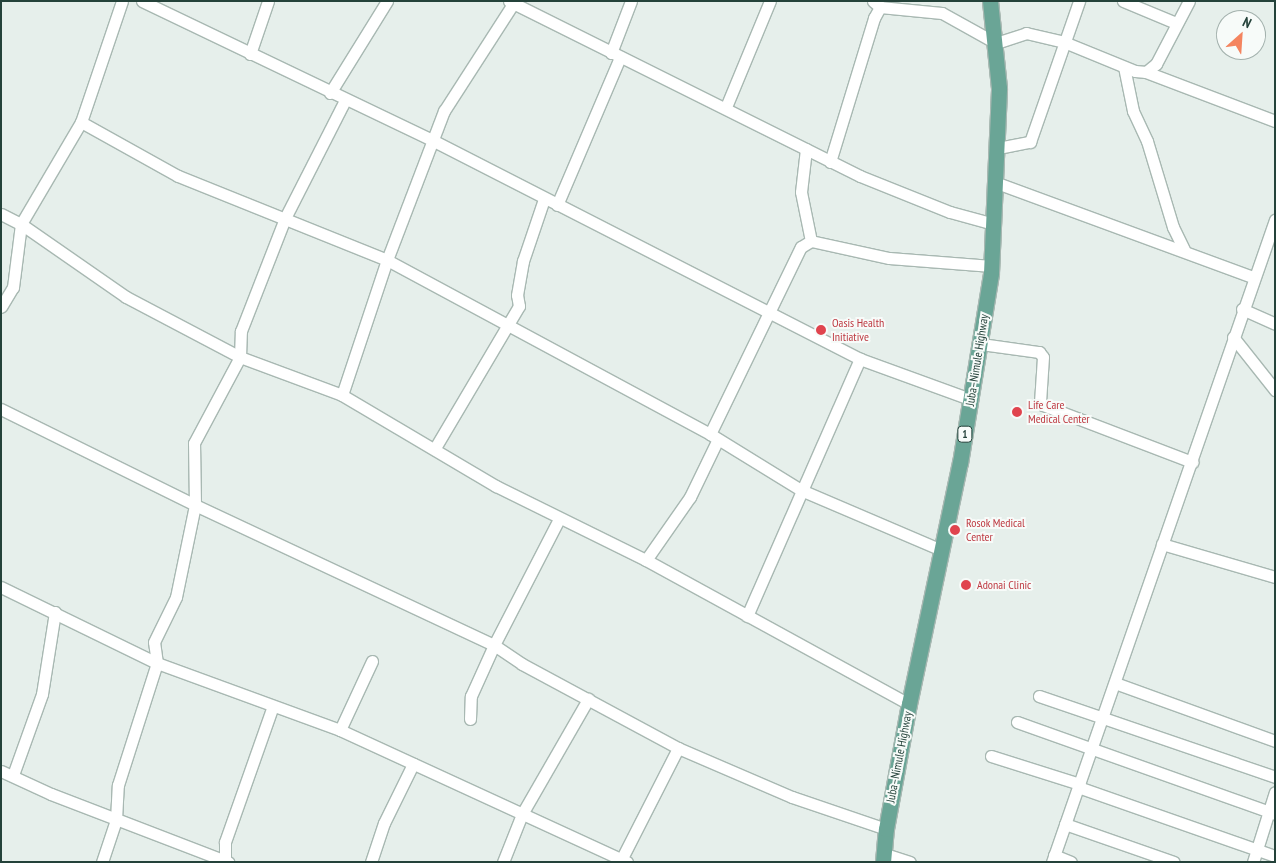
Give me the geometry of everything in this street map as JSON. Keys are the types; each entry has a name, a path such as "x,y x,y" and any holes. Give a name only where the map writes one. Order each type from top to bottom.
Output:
{"main road":[{"name":"Juba–Nimule Highway","path":"884,858 886,829 909,704 942,550 970,400 992,266 997,184 999,88 996,44 990,1"}],"street":[{"path":"1,307 13,287 21,224 81,122 122,1"},
{"path":"142,1 330,93 434,141 544,199 860,359 970,400"},
{"path":"250,54 268,1"},
{"path":"330,93 387,1"},
{"path":"557,205 616,55 631,1"},
{"path":"726,107 770,1"},
{"path":"998,148 1030,142 1079,1"},
{"path":"1123,1 1176,23"},
{"path":"1146,72 1156,64 1189,1"},
{"path":"342,395 387,260 444,111 511,2 616,55 726,107 830,162 891,190 950,212 994,224"},
{"path":"830,162 877,4 942,13 996,44 1026,33 1064,42 1124,67 1146,72 1275,121"},
{"path":"1124,67 1133,111 1147,140 1173,227 1184,250"},
{"path":"102,862 116,820 118,785 157,663 154,642 176,597 195,505 194,443 240,357 241,331 285,218 345,100"},
{"path":"81,122 178,176 387,260 714,437 801,490 942,550"},
{"path":"806,149 801,192 811,241"},
{"path":"997,184 1184,250 1253,277"},
{"path":"434,448 510,326 519,306 517,294 523,261 544,199"},
{"path":"1,214 21,224 126,297 240,357 342,395 496,486 559,519 646,560 909,704"},
{"path":"1072,862 1053,859 1192,462 1253,277 1275,220"},
{"path":"646,560 690,496 768,313 801,247 811,241 889,258 992,266"},
{"path":"1242,309 1275,324"},
{"path":"1233,337 1275,390"},
{"path":"981,344 1039,352 1043,357 1040,402 1043,405 1192,462"},
{"path":"747,616 860,359"},
{"path":"1,409 195,505 494,645 678,748 792,797 886,829"},
{"path":"470,719 471,696 494,645 559,519"},
{"path":"1162,544 1275,577"},
{"path":"1,587 157,663 340,730 623,861 678,748"},
{"path":"13,775 42,694 55,612"},
{"path":"340,730 372,661"},
{"path":"1115,683 1275,741"},
{"path":"1039,696 1275,777"},
{"path":"503,862 522,814 588,699"},
{"path":"1,771 51,794 116,820 226,861 225,842 272,706"},
{"path":"1017,722 1091,750 1271,812"},
{"path":"991,756 1079,785 1275,856"},
{"path":"371,862 384,823 413,764"},
{"path":"1253,862 1271,812 1275,792"},
{"path":"1066,824 1174,862"},
{"path":"884,858 910,862"}],"place":[{"name":"Oasis Health Initiative","path":"821,330"},
{"name":"Life Care Medical Center","path":"1017,412"},
{"name":"Rosok Medical Center","path":"955,530"},
{"name":"Adonai Clinic","path":"966,585"}]}
